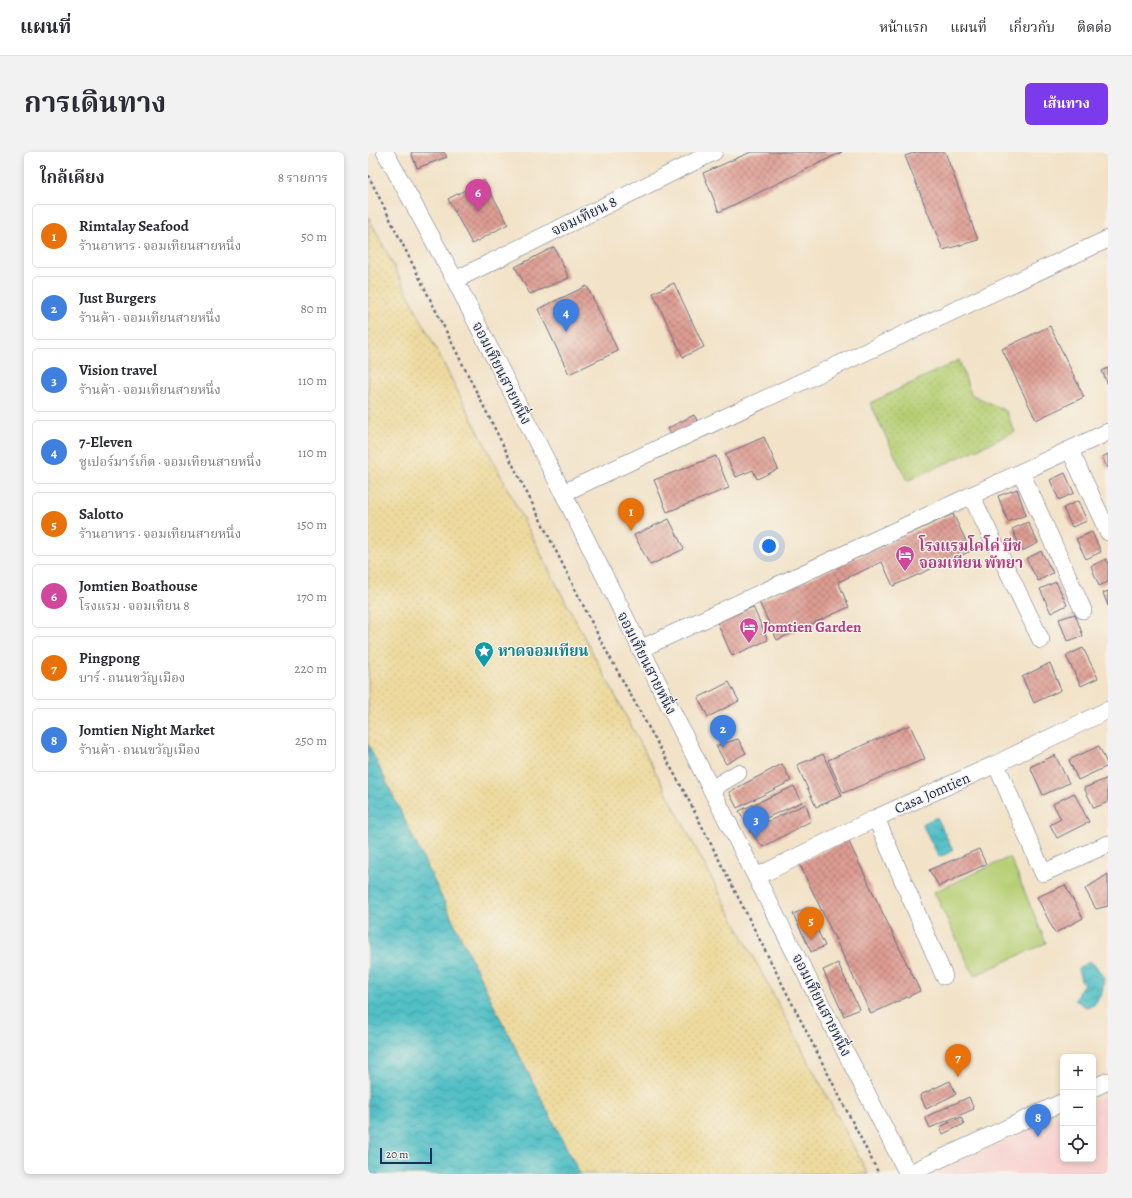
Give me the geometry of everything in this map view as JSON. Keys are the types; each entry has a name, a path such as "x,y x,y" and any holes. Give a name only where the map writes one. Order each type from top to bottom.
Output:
{"street":[{"name":"จอมเทียนสายหนึ่ง","path":"385,152 454,280 563,493 711,789 908,1174"},
{"name":"จอมเทียน 8","path":"454,280 714,152"},
{"path":"563,493 1108,239"},
{"path":"640,649 1108,432"},
{"path":"1070,450 1108,532"},
{"path":"1021,472 1083,610"},
{"path":"971,495 1041,640"},
{"name":"Casa Jomtien","path":"756,877 876,818 996,764 1108,710"},
{"path":"996,764 1043,873 1108,844"},
{"path":"711,789 738,773"},
{"path":"876,818 944,976"},
{"path":"1096,1087 1108,1081"},
{"path":"908,1174 1060,1103"}],"path":[{"path":"368,175 602,643 686,795 879,1174"}],"shaded area":[{"path":"1108,1095 1108,1174 932,1174 1060,1116 1060,1162 1096,1162 1096,1100"}],"green space":[{"path":"959,360 971,394 1006,411 1015,432 907,481 870,403"},
{"path":"1010,857 1046,943 974,976 934,892"}],"sand":[{"name":"หาดจอมเทียน","path":"368,216 561,593 868,1174 580,1174 498,1014 368,744"}],"water":[{"path":"368,744 498,1014 580,1174 368,1174"},
{"path":"937,817 953,851 939,857 922,824"},
{"path":"1090,961 1096,966 1104,978 1102,993 1094,1005 1086,1007 1075,1000 1084,984 1081,980 1078,969"}],"building":[{"path":"411,152 444,152 447,157 417,168"},
{"path":"751,152 842,152 719,212 703,173"},
{"path":"916,152 945,152 978,240 943,250 905,156"},
{"path":"484,180 508,224 472,244 448,199"},
{"path":"554,247 569,278 530,294 515,267"},
{"path":"674,283 704,347 683,357 653,293"},
{"path":"587,286 618,351 569,374 538,309"},
{"path":"1050,326 1084,397 1036,420 1002,349"},
{"path":"1108,368 1108,385 1102,371"},
{"path":"694,415 700,426 673,439 668,428"},
{"path":"764,437 778,469 757,479 753,470 736,477 725,454"},
{"path":"1108,454 1108,470 1102,457"},
{"path":"716,456 729,488 667,512 654,480"},
{"path":"1065,473 1074,493 1059,500 1050,480"},
{"path":"1017,489 1026,515 1008,522 998,496"},
{"path":"1078,501 1087,521 1072,527 1063,508"},
{"name":"โรงแรมโคโค่ บีช จอมเทียน พัทยา","path":"953,514 971,551 893,586 882,562 838,582 849,607 777,640 759,602"},
{"path":"669,519 684,549 650,565 634,535"},
{"path":"1028,522 1038,543 1022,551 1012,529"},
{"path":"1092,532 1101,552 1086,559 1076,539"},
{"path":"1041,551 1053,573 1038,581 1026,559"},
{"path":"1106,559 1108,564 1108,582 1099,586 1091,566"},
{"path":"1056,582 1067,605 1051,613 1040,589"},
{"path":"1108,591 1108,606 1103,593"},
{"path":"753,607 768,640 732,656 717,622"},
{"path":"1075,614 1083,636 1067,641 1059,619"},
{"path":"1083,648 1098,678 1081,686 1066,656"},
{"path":"1050,663 1061,690 1034,703 1022,677"},
{"path":"729,682 739,701 708,717 698,698"},
{"path":"910,725 925,759 843,793 828,760"},
{"path":"738,739 746,753 726,764 716,746"},
{"path":"1099,746 1108,766 1078,780 1069,760"},
{"path":"823,754 842,796 816,807 797,765"},
{"path":"1055,755 1069,783 1043,795 1030,767"},
{"path":"782,764 791,781 737,808 729,792"},
{"path":"1108,778 1108,802 1094,808 1084,788"},
{"path":"794,786 802,802 748,826 739,811"},
{"path":"1074,793 1089,822 1057,838 1050,825 1061,819 1053,804"},
{"path":"806,804 811,821 763,847 749,830"},
{"path":"848,840 920,991 871,1014 799,863"},
{"path":"979,849 986,864 939,886 929,870"},
{"path":"1108,874 1108,906 1096,909 1085,889"},
{"path":"1065,885 1083,918 1055,933 1037,897"},
{"path":"807,908 825,946 811,952 793,914"},
{"path":"838,963 859,1009 844,1016 823,970"},
{"path":"950,1081 956,1094 926,1109 920,1095"},
{"path":"969,1097 974,1109 930,1128 925,1117"},
{"path":"961,1117 964,1124 943,1134 940,1127"}],"place":[{"name":"Jomtien Boathouse","path":"478,212"},
{"name":"7-Eleven","path":"566,332"},
{"name":"Rimtalay Seafood","path":"631,531"},
{"name":"โรงแรมโคโค่ บีช จอมเทียน พัทยา","path":"905,572"},
{"name":"Jomtien Garden","path":"749,644"},
{"name":"หาดจอมเทียน","path":"484,668"},
{"name":"Just Burgers","path":"723,748"},
{"name":"Vision travel","path":"756,839"},
{"name":"Salotto","path":"811,940"},
{"name":"Pingpong","path":"958,1077"},
{"name":"Jomtien Night Market","path":"1038,1137"}]}
